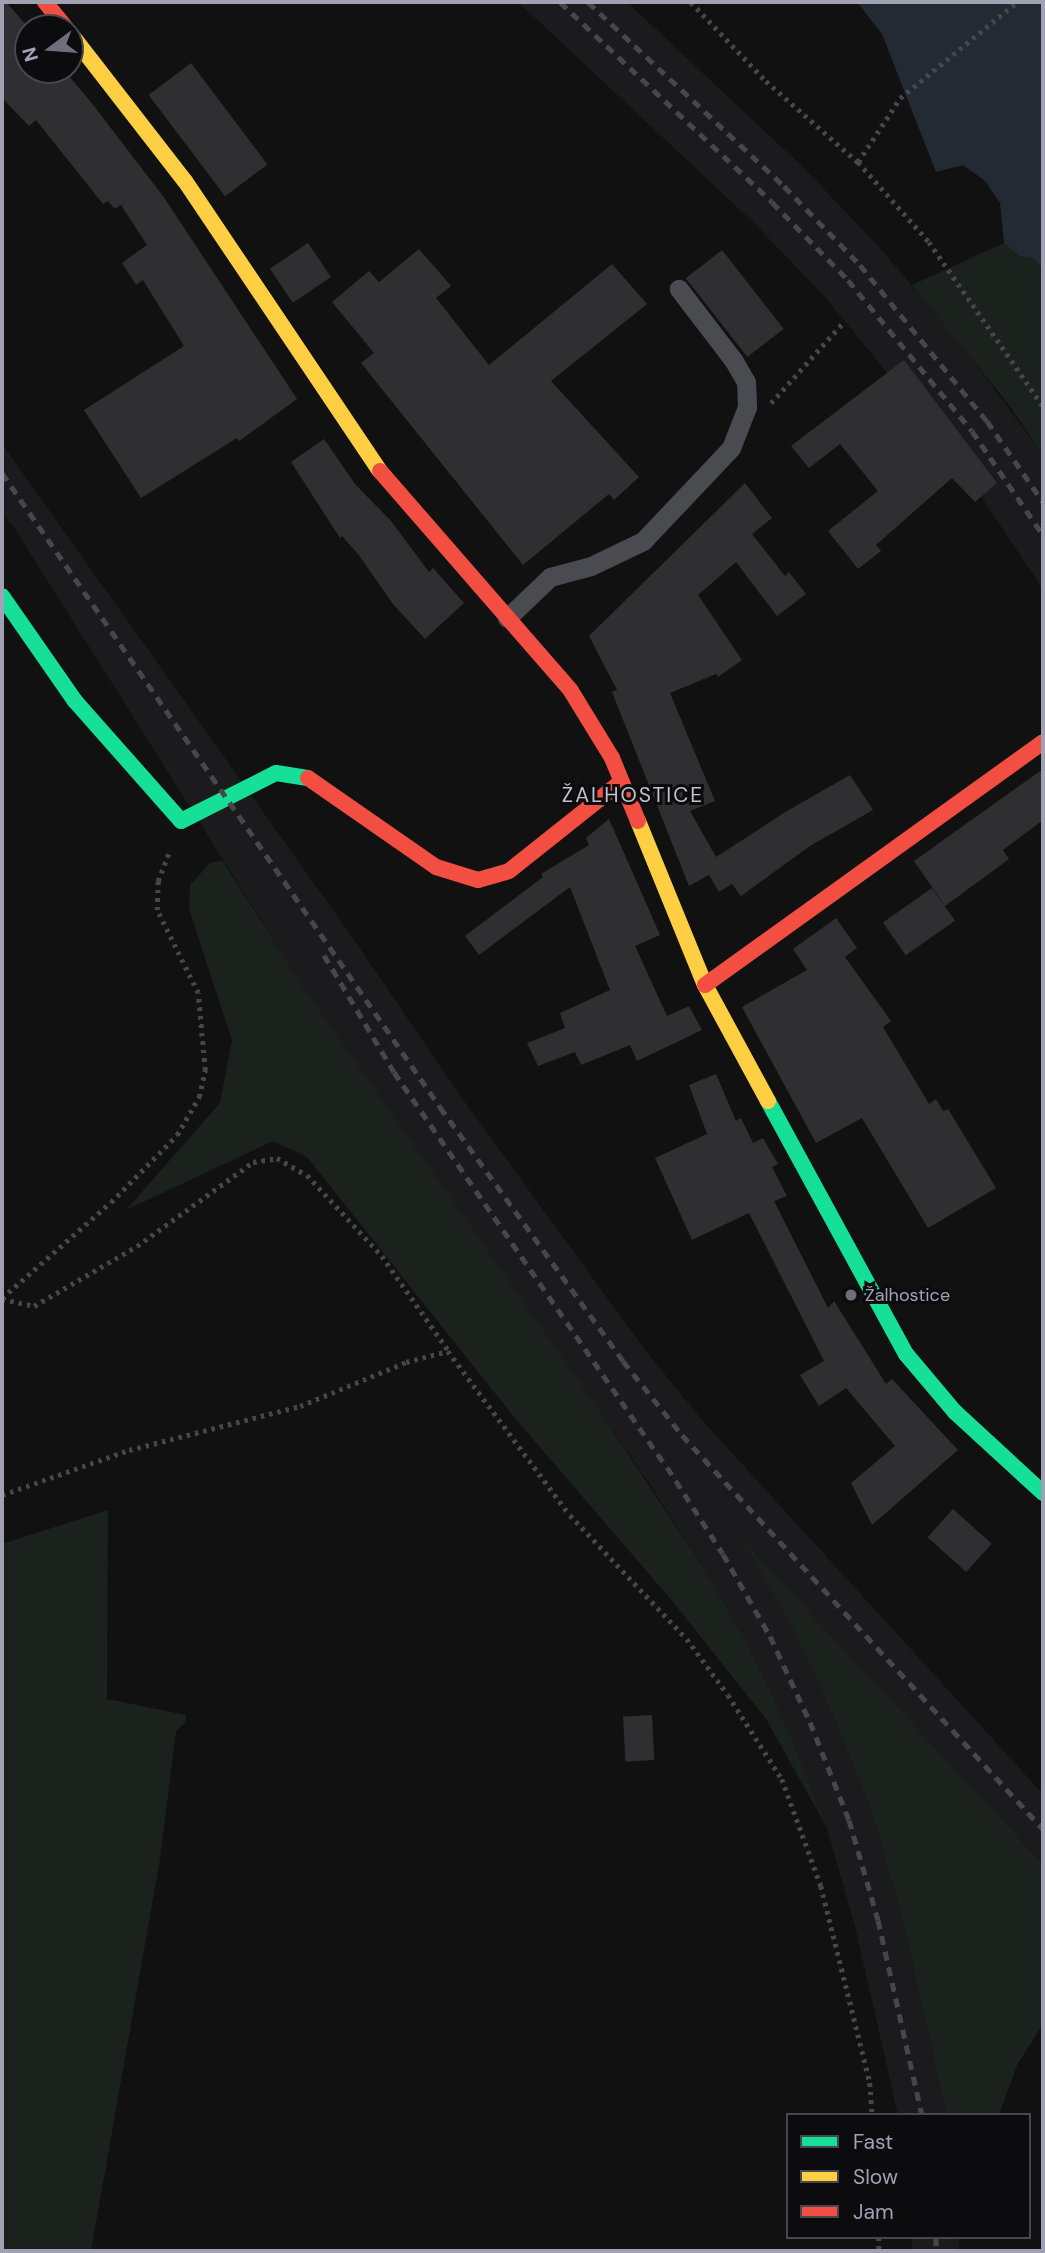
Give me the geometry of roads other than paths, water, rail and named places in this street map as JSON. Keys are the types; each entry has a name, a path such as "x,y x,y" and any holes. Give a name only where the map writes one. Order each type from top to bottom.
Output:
{"main road":[{"path":"84,51 185,181 366,454 571,691 612,758 705,985 906,1354 955,1412 1043,1493"},
{"path":"2,596 75,701 181,821 276,773 311,779 436,867 478,880 509,872 621,782"},
{"path":"705,985 1043,741"}],"lane":[{"path":"507,618 550,577 591,566 643,541 731,448 747,407 746,382 734,361 679,289"}],"railway":[{"path":"560,2 772,202 848,280 972,431 1043,535"},
{"path":"588,2 784,186 860,265 987,421 1043,502"},
{"path":"2,473 440,1107 623,1361 682,1435 1043,1829"},
{"path":"324,955 394,1072 667,1467 723,1554 770,1636 810,1722 849,1820 878,1920 922,2113"},
{"path":"936,2239 936,2251"}],"place":[{"name":"Žalhostice","path":"851,1295"}],"district":[{"name":"ŽALHOSTICE","path":"633,795"}]}
